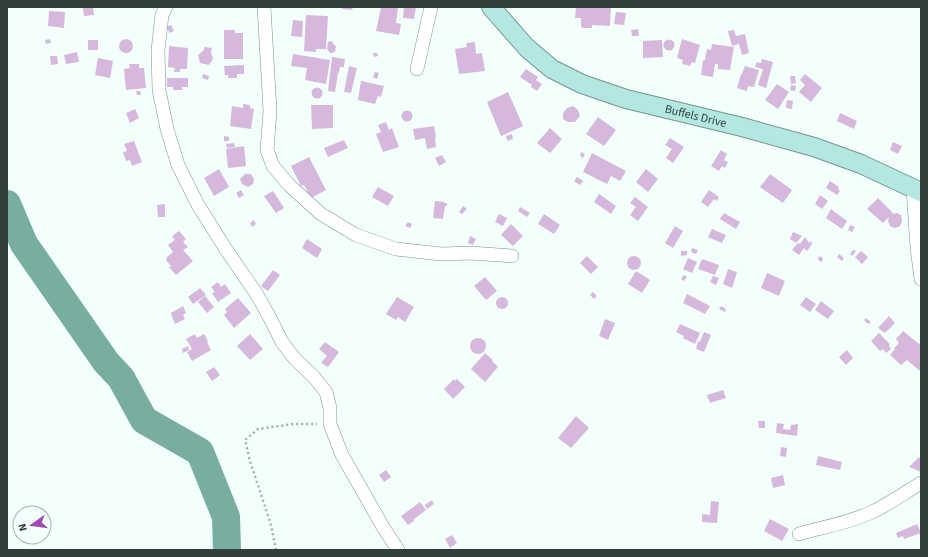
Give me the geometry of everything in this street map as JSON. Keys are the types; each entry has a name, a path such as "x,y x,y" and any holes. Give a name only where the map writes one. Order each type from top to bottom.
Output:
{"street":[{"path":"166,7 162,15 158,50 159,90 167,129 178,165 198,205 256,293 282,342 326,392 330,408 330,424 342,455 383,527 398,550"},
{"path":"264,7 270,110 267,150 273,166 289,185 321,214 356,235 396,249 441,254 470,253 512,256"},
{"path":"416,69 431,7"},
{"name":"Buffels Drive","path":"491,7 527,48 552,69 582,84 626,99 742,127 814,147 861,164 917,190"},
{"path":"917,190 917,248 921,279"},
{"path":"800,534 869,513 885,506 921,483"}],"path":[{"path":"276,550 271,525 250,461 245,440 258,429 293,424 330,424"}],"building":[{"path":"83,7 93,7 94,15 84,16"},
{"path":"342,7 353,7 352,10 342,9"},
{"path":"381,7 398,7 396,23 401,24 399,35 376,31"},
{"path":"404,7 416,7 414,19 403,18"},
{"path":"576,7 611,7 610,26 592,25 592,28 582,28 581,18 575,18"},
{"path":"49,11 65,12 64,28 48,26"},
{"path":"616,12 626,13 624,25 614,24"},
{"path":"306,15 328,16 326,49 316,49 316,52 304,51"},
{"path":"293,20 303,21 302,37 291,36"},
{"path":"171,25 174,31 170,33 166,27"},
{"path":"638,29 639,36 632,36 631,30"},
{"path":"224,30 235,30 235,33 243,33 243,59 224,59"},
{"path":"734,30 736,36 745,34 749,53 742,55 739,44 732,46 728,31"},
{"path":"50,39 51,43 46,44 45,40"},
{"path":"126,39 131,41 133,46 131,51 126,53 121,51 119,46 121,41"},
{"path":"669,39 673,41 675,45 673,49 669,51 665,49 663,45 665,41"},
{"path":"682,39 700,45 695,63 692,62 690,66 682,64 683,60 677,58"},
{"path":"88,40 98,40 98,50 88,50"},
{"path":"662,40 663,57 643,58 643,41"},
{"path":"332,41 336,46 335,52 330,53 327,49 328,42"},
{"path":"475,42 476,54 482,53 485,71 459,74 455,49 467,47 466,43"},
{"path":"712,44 734,47 730,70 718,69 718,64 715,64 713,77 701,75 703,60 705,60 707,49 711,50"},
{"path":"169,46 188,48 187,69 180,69 180,72 174,72 175,68 168,67"},
{"path":"204,47 212,48 211,52 213,59 209,65 200,63 198,55 204,50"},
{"path":"77,52 79,62 66,64 64,55"},
{"path":"373,53 377,53 378,56 374,57"},
{"path":"293,54 330,60 326,84 305,80 307,68 291,66"},
{"path":"50,56 57,56 58,64 51,65"},
{"path":"332,57 345,59 344,67 340,67 338,73 335,92 328,91"},
{"path":"98,58 113,61 110,78 95,75"},
{"path":"762,59 773,62 766,88 758,85 763,69 755,67 757,62 761,63"},
{"path":"129,64 139,64 139,68 144,68 146,88 126,90 124,69 130,68"},
{"path":"244,65 244,74 237,74 237,78 228,78 228,75 225,75 224,66"},
{"path":"349,66 357,68 351,93 344,92"},
{"path":"745,66 759,70 754,87 748,86 747,91 737,88"},
{"path":"526,69 538,77 536,80 542,84 537,91 531,87 532,85 520,77"},
{"path":"375,72 379,73 377,79 373,77"},
{"path":"203,74 209,76 208,80 202,78"},
{"path":"805,74 822,88 811,102 799,92 805,85 800,80"},
{"path":"790,76 795,76 796,83 791,84"},
{"path":"167,78 188,78 188,87 182,87 182,90 173,90 173,87 167,87"},
{"path":"361,81 384,86 381,97 378,96 375,104 358,100"},
{"path":"777,84 789,92 778,109 765,100"},
{"path":"791,85 796,86 795,91 790,90"},
{"path":"317,87 321,89 323,93 321,97 317,99 313,97 311,93 313,89"},
{"path":"136,91 140,91 141,95 137,95"},
{"path":"508,92 523,126 501,136 487,102"},
{"path":"787,100 793,101 792,109 786,108"},
{"path":"243,104 250,105 250,108 254,109 251,129 230,126 232,106 243,108"},
{"path":"311,105 333,105 333,128 312,129"},
{"path":"573,106 578,110 580,116 575,122 568,122 563,119 563,113 567,108"},
{"path":"135,109 139,118 130,123 126,113"},
{"path":"405,111 409,111 411,112 411,120 405,121 402,118 402,114"},
{"path":"840,113 857,121 854,129 837,121"},
{"path":"598,117 616,130 604,146 586,134"},
{"path":"386,122 389,130 392,128 399,147 383,152 376,134 381,132 378,125"},
{"path":"434,126 436,147 427,149 425,138 415,140 413,129"},
{"path":"550,128 562,139 550,153 537,143"},
{"path":"512,134 513,139 507,141 506,136"},
{"path":"224,136 229,137 229,141 224,141"},
{"path":"670,138 684,147 673,163 666,158 672,149 665,145"},
{"path":"344,140 348,148 328,157 324,148"},
{"path":"134,141 142,162 132,166 130,160 126,161 123,152 127,151 124,144"},
{"path":"893,142 902,146 898,154 890,150"},
{"path":"234,143 235,147 227,148 226,144"},
{"path":"244,146 246,166 228,168 226,149"},
{"path":"721,150 727,154 724,160 728,162 725,168 722,166 719,171 711,166"},
{"path":"581,152 585,154 583,158 580,156"},
{"path":"592,153 626,171 620,181 611,176 607,184 583,172"},
{"path":"442,155 446,162 439,166 435,158"},
{"path":"309,157 326,190 311,198 304,185 301,186 291,166"},
{"path":"219,169 229,187 214,196 204,178"},
{"path":"646,169 658,179 648,192 636,182"},
{"path":"245,174 251,174 254,179 253,184 248,187 242,184 240,179"},
{"path":"770,174 792,190 783,203 760,187"},
{"path":"577,177 583,181 580,185 574,181"},
{"path":"830,181 839,187 838,189 840,191 837,195 826,188"},
{"path":"378,187 394,196 388,206 372,197"},
{"path":"241,190 244,195 239,198 236,193"},
{"path":"709,190 719,197 717,201 714,199 708,207 701,202"},
{"path":"273,191 284,208 276,213 264,196"},
{"path":"599,194 616,206 611,214 594,202"},
{"path":"820,195 828,201 822,209 815,204"},
{"path":"635,197 648,207 638,221 630,215 636,207 630,203"},
{"path":"878,198 893,213 892,214 897,213 901,215 902,222 900,226 895,228 890,226 888,221 889,217 883,223 867,209"},
{"path":"435,201 447,203 447,206 445,206 443,219 433,218"},
{"path":"165,204 165,217 158,217 157,205"},
{"path":"463,206 467,209 462,214 459,212"},
{"path":"520,207 530,213 527,217 518,211"},
{"path":"831,209 847,221 842,229 826,218"},
{"path":"724,213 740,222 736,229 720,219"},
{"path":"499,214 507,218 503,226 495,222"},
{"path":"544,214 560,225 554,234 538,224"},
{"path":"254,220 256,224 252,227 250,223"},
{"path":"408,222 412,224 410,228 405,226"},
{"path":"511,224 523,236 513,246 501,235"},
{"path":"850,225 855,227 852,232 848,230"},
{"path":"675,226 683,231 673,248 665,243"},
{"path":"712,229 726,235 722,243 708,237"},
{"path":"179,231 186,239 183,242 188,247 183,250 193,261 176,275 169,267 171,266 166,258 173,252 168,245 175,240 172,236"},
{"path":"793,232 802,236 796,243 790,239"},
{"path":"470,236 476,239 473,245 468,243"},
{"path":"805,237 809,243 811,241 812,244 807,251 804,248 799,255 792,250 798,243 800,244"},
{"path":"307,239 322,249 317,258 302,248"},
{"path":"692,248 698,250 696,254 691,252"},
{"path":"853,250 856,251 852,256 850,254"},
{"path":"681,251 687,251 687,255 681,256"},
{"path":"861,251 868,257 862,264 855,257"},
{"path":"839,254 844,258 842,261 837,257"},
{"path":"587,256 598,267 591,274 580,263"},
{"path":"631,256 637,256 641,260 641,266 637,270 631,270 627,266 627,260"},
{"path":"819,256 823,258 822,262 818,260"},
{"path":"688,258 697,262 692,273 683,269"},
{"path":"702,259 719,265 715,275 698,269"},
{"path":"728,269 737,272 732,288 723,284"},
{"path":"273,270 280,275 268,291 261,286"},
{"path":"636,271 650,280 642,293 628,284"},
{"path":"767,273 785,281 779,296 761,288"},
{"path":"684,275 687,277 684,281 681,279"},
{"path":"713,276 719,278 716,285 710,282"},
{"path":"485,277 497,291 486,300 474,286"},
{"path":"218,282 221,287 225,284 231,293 218,302 212,293 215,292 211,287"},
{"path":"200,288 206,295 193,304 188,297"},
{"path":"593,292 597,296 594,299 590,295"},
{"path":"687,294 710,306 705,314 683,303"},
{"path":"205,296 214,307 207,313 198,302"},
{"path":"397,297 414,307 405,322 398,317 396,320 386,314"},
{"path":"502,297 506,299 508,303 506,307 502,309 498,307 496,303 498,299"},
{"path":"806,297 816,304 810,312 800,305"},
{"path":"238,298 251,313 234,328 224,315 227,312 225,309"},
{"path":"821,301 834,311 828,319 815,310"},
{"path":"183,306 186,313 183,315 185,319 175,324 171,313"},
{"path":"721,306 726,309 725,312 719,309"},
{"path":"889,316 895,323 885,333 878,328"},
{"path":"866,318 871,322 868,324 864,320"},
{"path":"605,319 615,323 608,340 599,336"},
{"path":"680,324 700,333 695,344 683,338 684,336 676,332"},
{"path":"903,331 919,344 921,342 920,371 907,360 901,365 890,355 899,343 896,339"},
{"path":"704,332 711,335 704,352 696,349 698,341 700,342"},
{"path":"879,333 890,344 891,349 886,353 883,349 880,351 871,341"},
{"path":"195,334 197,338 204,334 211,350 192,361 187,352 192,349 186,339"},
{"path":"250,334 263,349 250,360 237,346"},
{"path":"478,338 484,340 486,346 484,352 478,354 472,352 470,346 472,340"},
{"path":"325,342 339,352 328,367 321,363 327,356 319,349"},
{"path":"188,346 189,350 183,353 182,349"},
{"path":"847,350 853,358 846,365 839,357"},
{"path":"485,353 498,367 485,382 471,369"},
{"path":"214,367 220,375 212,381 206,372"},
{"path":"454,379 455,381 457,379 465,387 453,399 444,389"},
{"path":"723,390 726,398 710,403 707,395"},
{"path":"576,416 589,428 571,448 558,438"},
{"path":"758,421 765,421 765,428 759,428"},
{"path":"777,423 784,424 783,429 790,430 791,425 798,424 797,436 776,433"},
{"path":"781,447 787,448 786,457 780,456"},
{"path":"818,456 842,462 840,470 816,465"},
{"path":"919,457 921,459 921,472 909,467"},
{"path":"386,470 391,477 384,482 379,475"},
{"path":"783,475 785,485 773,488 771,478"},
{"path":"432,500 434,504 427,509 425,505"},
{"path":"711,501 719,502 717,523 702,522 702,514 710,515"},
{"path":"420,502 426,510 408,525 401,516"},
{"path":"770,519 789,529 782,541 764,531"},
{"path":"917,524 921,533 904,539 903,536 898,538 896,533"},
{"path":"452,535 457,543 450,548 445,539"}],"waterway":[{"path":"7,204 24,244 106,362 121,378 144,420 200,452 226,517 227,550"}]}
